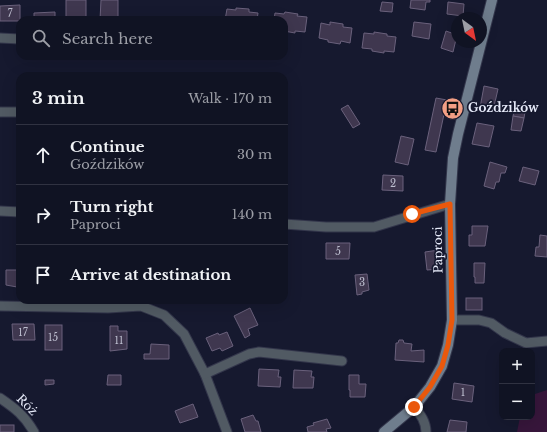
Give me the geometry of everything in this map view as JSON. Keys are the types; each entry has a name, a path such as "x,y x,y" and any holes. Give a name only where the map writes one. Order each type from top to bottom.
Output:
{"street":[{"name":"Paproci","path":"384,432 414,407 430,387 442,366 448,345 452,320 450,204 454,158 458,134 492,0"},
{"path":"0,38 16,39"},
{"path":"0,112 16,112"},
{"path":"288,224 326,227 374,227 450,204"},
{"path":"0,211 16,212"},
{"path":"0,306 108,308 141,306 164,315 184,334 205,374 227,432"},
{"path":"452,320 479,320 491,324 505,333 526,343 547,341"},
{"path":"205,374 249,354 259,352 342,361"},
{"name":"Róż","path":"0,398 16,409 26,419 34,432"},
{"path":"414,407 422,416 426,426 426,432"}],"shaded area":[{"path":"547,390 547,432 517,432 519,420 535,420 535,394"}],"building":[{"path":"66,0 86,0 86,16 66,16"},
{"path":"101,0 118,0 118,16 100,16"},
{"path":"411,0 430,0 430,2 426,2 425,10 410,8"},
{"path":"382,2 393,3 392,12 380,11"},
{"path":"448,2 464,4 463,12 451,12 451,14 447,14"},
{"path":"20,5 20,16 16,16 16,21 0,21 0,6"},
{"path":"236,8 249,9 249,12 258,13 258,16 226,16 227,9 236,10"},
{"path":"55,12 55,16 34,16 34,13"},
{"path":"285,12 298,14 297,16 307,17 305,32 288,32 288,16 275,16 275,13 284,14"},
{"path":"330,22 343,24 343,27 352,28 350,43 341,41 340,44 328,42 328,40 319,38 321,23 330,25"},
{"path":"414,22 431,24 429,39 412,36"},
{"path":"446,31 451,33 451,48 454,48 453,52 441,48"},
{"path":"374,32 396,37 394,52 384,51 384,53 372,51 372,49 362,48 364,33 374,34"},
{"path":"484,86 498,89 493,111 480,108"},
{"path":"436,98 447,100 436,152 425,150"},
{"path":"516,104 526,106 524,118 513,116"},
{"path":"348,105 360,124 353,128 341,109"},
{"path":"513,116 524,118 521,131 511,130"},
{"path":"477,123 494,126 489,147 472,144"},
{"path":"401,136 414,139 408,165 395,162"},
{"path":"490,162 507,167 505,173 501,173 499,182 496,182 494,189 484,186"},
{"path":"523,167 539,171 535,185 519,181"},
{"path":"383,175 403,176 403,191 382,190"},
{"path":"472,226 488,226 485,246 469,246 469,235 472,235"},
{"path":"540,235 547,236 547,257 535,256 536,247 539,247"},
{"path":"326,243 350,243 349,259 326,259"},
{"path":"439,250 440,269 427,270 425,252"},
{"path":"474,263 485,263 484,283 475,283"},
{"path":"6,270 16,270 16,287 6,285"},
{"path":"367,274 369,290 357,295 355,275"},
{"path":"466,298 482,298 482,310 466,310"},
{"path":"250,308 258,325 248,329 250,335 245,338 234,316"},
{"path":"12,324 34,324 35,340 13,340"},
{"path":"45,325 62,325 62,350 45,350"},
{"path":"110,326 118,326 118,331 127,331 127,349 110,351"},
{"path":"227,332 233,346 222,351 220,348 212,351 206,338 218,333 219,335"},
{"path":"399,340 403,340 404,343 412,344 411,351 424,350 424,362 395,360 396,343 398,343"},
{"path":"151,344 169,345 169,359 144,359 144,354 150,354"},
{"path":"259,369 279,370 278,377 281,377 280,387 258,386"},
{"path":"294,370 312,371 311,377 314,377 313,388 293,388"},
{"path":"108,375 121,375 121,385 107,385"},
{"path":"349,375 359,375 359,384 366,384 365,397 350,397"},
{"path":"45,380 54,380 54,384 45,385"},
{"path":"454,383 474,386 472,402 452,399"},
{"path":"193,404 198,417 180,423 175,411"},
{"path":"253,415 256,421 258,421 261,432 245,432 241,419"},
{"path":"327,419 331,428 326,429 327,432 308,432 307,427 314,425 313,423"},
{"path":"450,420 467,422 466,432 447,432"},
{"path":"0,425 14,425 14,432 0,432"}],"place":[{"name":"Goździków","path":"453,108"}],"route":[{"path":"412,214 450,204 452,320 448,345 442,366 430,387 414,407"}]}
